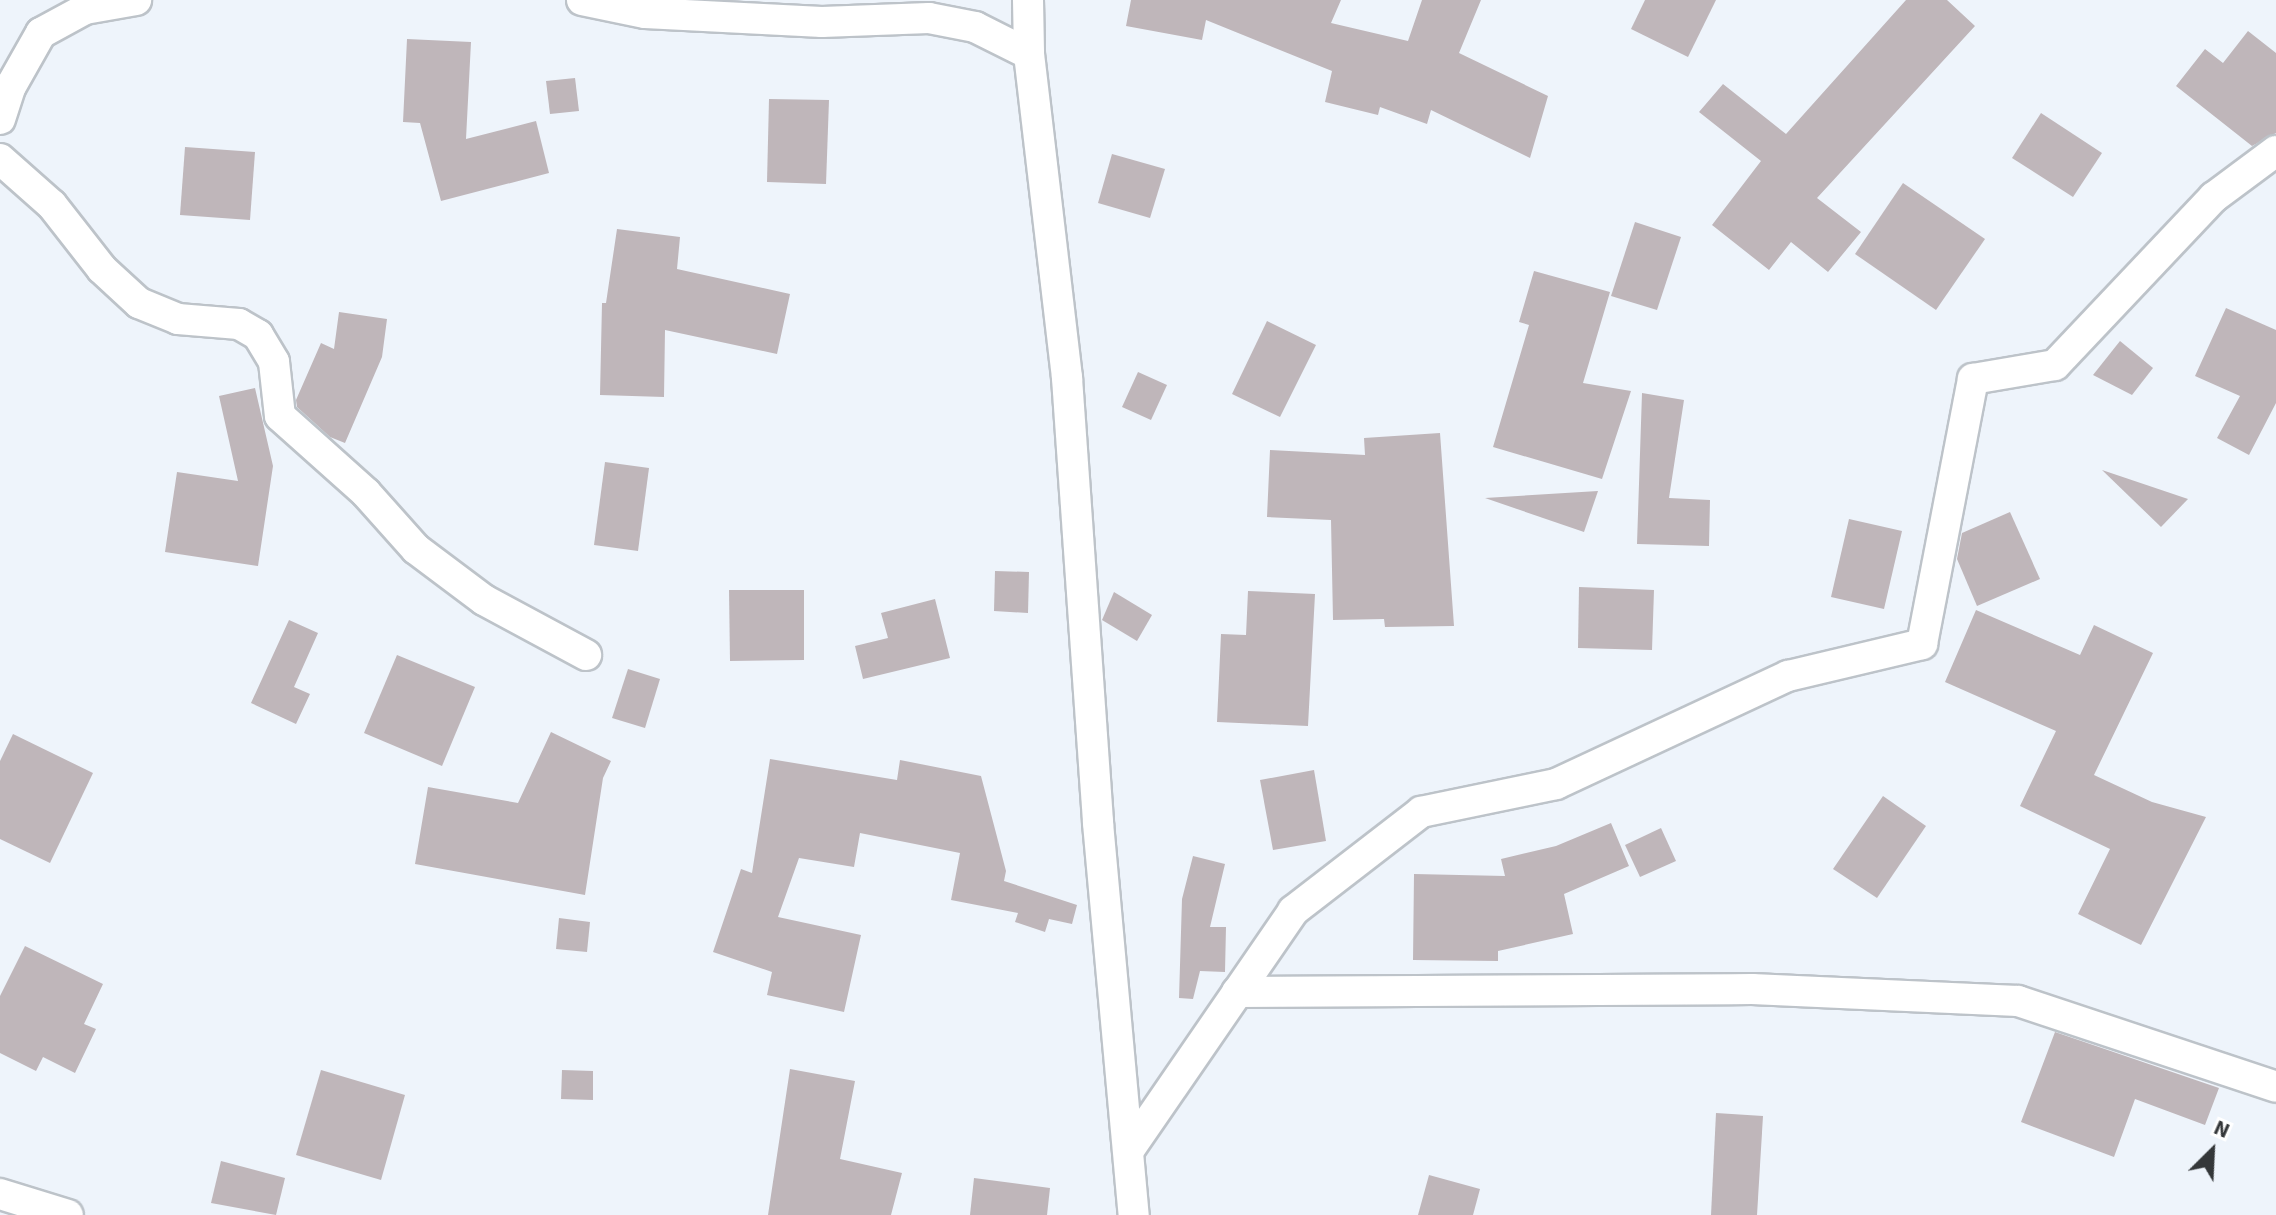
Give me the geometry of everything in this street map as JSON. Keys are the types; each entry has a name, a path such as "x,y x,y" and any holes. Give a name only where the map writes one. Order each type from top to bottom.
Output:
{"street":[{"path":"0,119 11,86 41,33 85,9 136,0"},
{"path":"582,0 645,13 822,22 929,18 975,27 1029,54"},
{"path":"1028,0 1029,54 1067,378 1098,823 1134,1215"},
{"path":"1129,1150 1293,911 1421,812 1556,784 1788,676 1922,644 1973,379 2055,365 2214,197 2276,151"},
{"path":"0,159 52,205 102,269 139,303 178,319 239,324 258,335 274,362 280,416 366,493 416,549 484,600 586,655"},
{"path":"1237,992 1752,989 2018,1001 2276,1087"},
{"path":"0,1194 68,1215"}],"building":[{"path":"1131,0 1341,0 1331,23 1408,41 1422,0 1481,0 1459,53 1548,96 1530,158 1431,110 1427,124 1380,107 1378,115 1325,102 1332,71 1206,20 1202,40 1126,26"},
{"path":"1645,0 1716,0 1688,57 1631,29"},
{"path":"1906,0 1947,0 1975,26 1817,198 1861,232 1828,272 1791,242 1769,270 1712,225 1761,161 1699,112 1723,84 1786,134"},
{"path":"2248,31 2276,53 2276,133 2252,146 2176,86 2205,49 2223,63"},
{"path":"407,39 471,42 466,139 536,121 549,173 441,201 420,123 403,122"},
{"path":"575,78 579,111 550,114 546,81"},
{"path":"769,99 829,100 826,184 767,182"},
{"path":"2041,113 2102,153 2073,197 2012,158"},
{"path":"185,147 255,152 250,220 180,215"},
{"path":"1112,154 1165,169 1150,218 1098,203"},
{"path":"1903,183 1985,239 1936,310 1855,254"},
{"path":"1635,222 1681,237 1657,310 1611,296"},
{"path":"617,229 680,237 677,269 790,294 777,354 665,330 664,397 600,395 602,303 606,303"},
{"path":"1534,271 1610,292 1583,383 1631,391 1602,479 1493,447 1529,325 1519,322"},
{"path":"2226,308 2276,330 2276,403 2249,455 2217,438 2240,396 2195,376"},
{"path":"339,312 387,319 382,357 345,443 330,437 297,407 296,400 321,343 334,349"},
{"path":"1267,321 1316,345 1280,417 1232,394"},
{"path":"2120,341 2153,368 2132,395 2093,375"},
{"path":"1138,372 1167,385 1151,420 1122,407"},
{"path":"255,388 273,466 258,566 165,552 177,472 238,481 219,396"},
{"path":"1642,393 1684,400 1669,498 1710,500 1709,546 1637,544"},
{"path":"1440,433 1454,626 1385,627 1384,619 1333,620 1331,520 1267,517 1270,450 1365,455 1364,438"},
{"path":"605,462 649,468 638,551 594,545"},
{"path":"2102,470 2188,499 2161,527"},
{"path":"1598,491 1584,532 1485,498"},
{"path":"2010,512 2040,579 1977,606 1957,559 1962,533"},
{"path":"1849,519 1902,531 1884,609 1831,597"},
{"path":"995,571 1029,572 1028,613 994,611"},
{"path":"1579,587 1654,590 1652,650 1578,648"},
{"path":"729,590 804,590 804,660 730,661"},
{"path":"1248,591 1315,594 1308,726 1217,722 1221,634 1246,635"},
{"path":"1114,592 1152,615 1137,641 1102,620"},
{"path":"935,599 950,658 863,679 855,646 888,638 881,613"},
{"path":"1976,610 2080,655 2094,625 2153,653 2094,775 2152,802 2206,817 2141,945 2078,914 2110,849 2020,806 2056,731 1945,682"},
{"path":"289,620 318,633 294,687 310,694 296,724 251,703"},
{"path":"397,655 475,687 442,766 364,733"},
{"path":"628,669 660,679 645,728 612,718"},
{"path":"551,732 611,761 603,778 585,895 415,864 428,787 518,803"},
{"path":"13,734 93,773 50,863 0,839 0,761"},
{"path":"770,759 897,780 900,760 981,776 1006,871 1004,881 1077,905 1072,924 1049,919 1045,932 1015,922 1018,913 951,900 960,853 860,833 854,867 799,858 778,917 861,935 844,1012 767,995 772,972 713,952 741,869 752,873"},
{"path":"1314,770 1326,841 1273,850 1260,780"},
{"path":"1883,796 1926,826 1877,898 1833,869"},
{"path":"1611,823 1629,866 1564,894 1573,934 1498,951 1498,961 1413,960 1414,874 1505,876 1501,859 1556,846"},
{"path":"1661,828 1676,861 1640,877 1625,845"},
{"path":"1193,856 1225,864 1210,927 1226,927 1225,972 1200,971 1193,999 1179,998 1182,899"},
{"path":"559,918 590,922 587,952 556,949"},
{"path":"25,946 103,984 84,1024 96,1029 75,1073 43,1057 36,1071 0,1053 0,996"},
{"path":"2055,1032 2219,1088 2205,1125 2135,1099 2114,1157 2021,1122"},
{"path":"790,1069 855,1081 840,1159 902,1173 891,1215 768,1215"},
{"path":"321,1070 405,1095 381,1180 296,1155"},
{"path":"562,1070 593,1071 593,1100 561,1099"},
{"path":"1716,1113 1763,1116 1757,1215 1711,1215"},
{"path":"221,1161 285,1178 276,1215 211,1203"},
{"path":"1429,1175 1480,1189 1473,1215 1418,1215"},
{"path":"974,1178 1050,1188 1047,1215 970,1215"}]}
